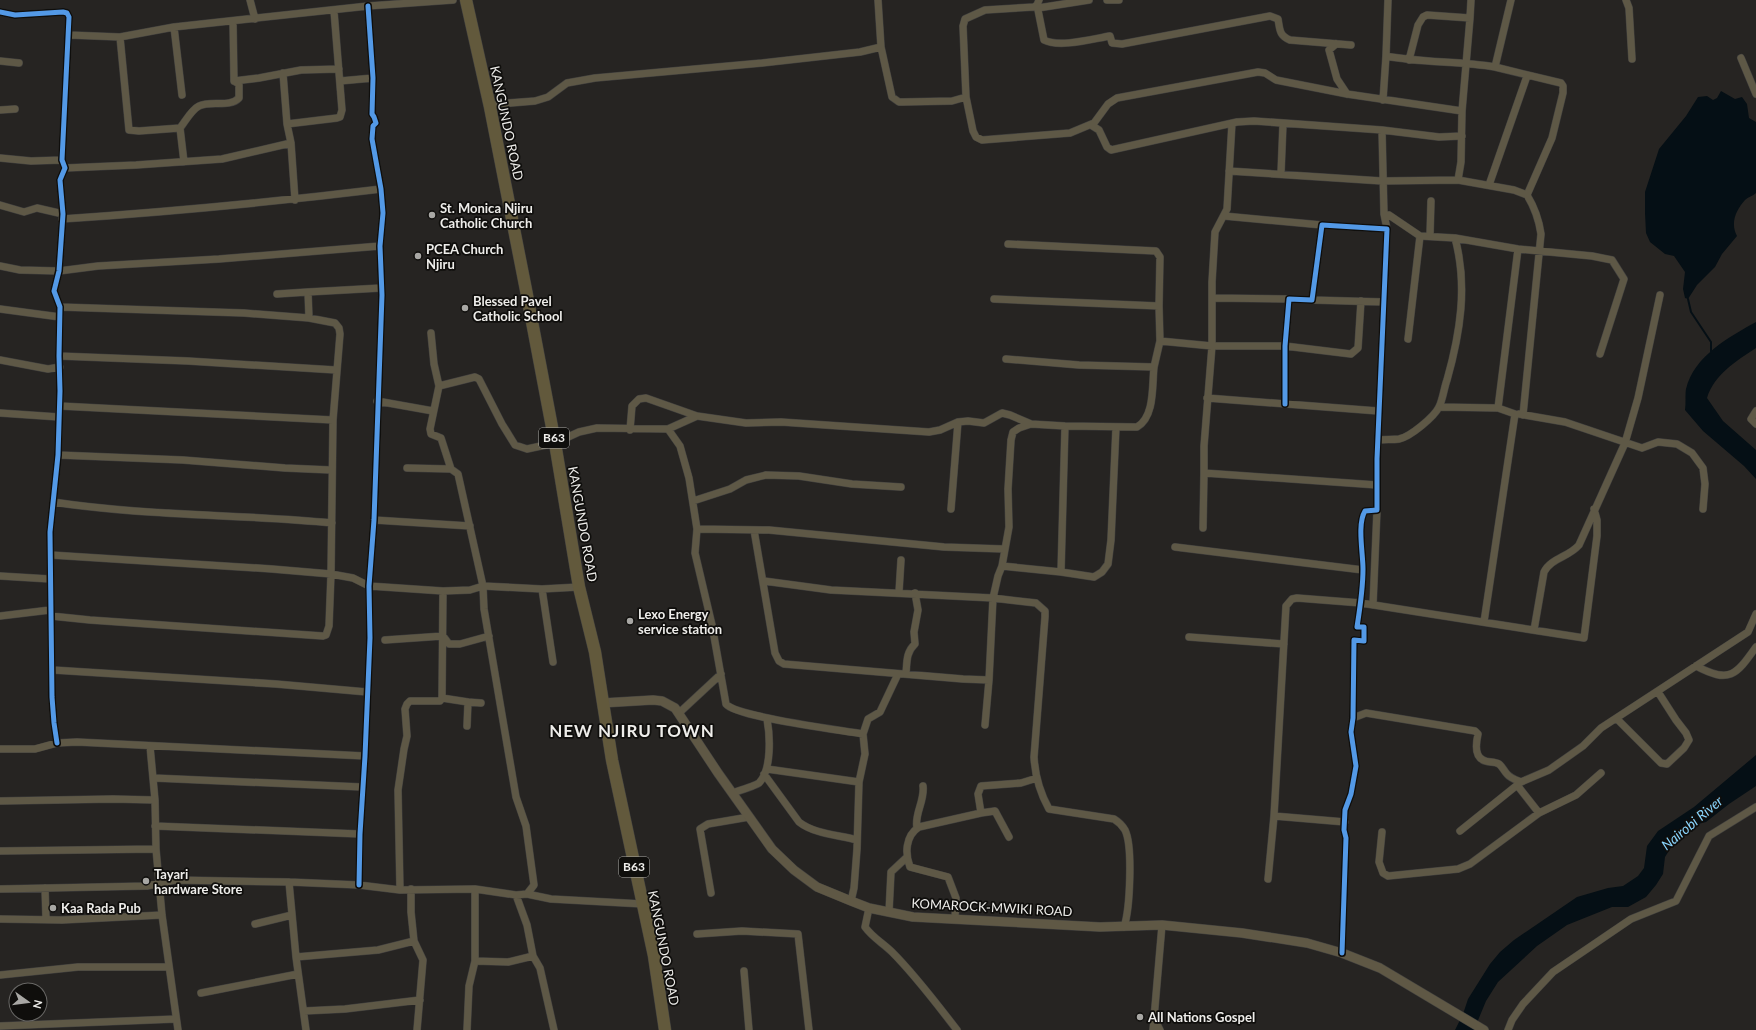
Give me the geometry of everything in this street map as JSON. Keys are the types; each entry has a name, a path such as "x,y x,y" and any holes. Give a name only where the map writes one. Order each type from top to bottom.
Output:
{"highway":[{"name":"KANGUNDO ROAD","path":"466,0 490,106 555,443 579,587 595,652 602,703 629,846 654,956 664,1030"}],"main road":[{"name":"KOMAROCK-MWIKI ROAD","path":"602,703 653,700 671,704 679,713 732,793 772,849 794,870 817,887 869,908 913,917 955,918 1100,927 1162,925 1299,942 1342,953 1380,968 1484,1030"}],"street":[{"path":"250,0 255,19"},
{"path":"68,36 120,37 174,27 334,11 368,6 453,0"},
{"path":"878,0 881,47 892,97 895,100 903,102 952,101 966,97"},
{"path":"1089,0 1038,5 1034,7 985,10 965,18 963,26 966,97 973,131 976,137 982,140 1065,134 1091,125 1099,118 1108,104 1117,98 1258,72 1265,73 1276,80 1347,94 1462,111"},
{"path":"1107,0 1118,0"},
{"path":"1383,100 1388,0"},
{"path":"1458,180 1461,162 1462,111 1471,0"},
{"path":"1495,67 1511,0"},
{"path":"1626,0 1629,8 1632,59"},
{"path":"1038,5 1044,40 1050,43 1061,43 1110,36 1112,44 1122,44 1274,16 1278,19 1283,37 1290,40 1351,45"},
{"path":"359,885 362,787 365,756 370,638 369,586 374,520 381,288 380,246 383,213 381,189 372,139 373,126 376,123 372,114 373,78 368,6"},
{"path":"287,124 340,117 342,110 334,11"},
{"path":"0,12 15,15 55,12 67,13 69,17 62,160 65,168 60,180 62,217 59,271 54,291 60,307 60,406 58,454 50,532 50,613 54,723 57,743"},
{"path":"1409,60 1418,24 1423,17 1427,15 1470,18"},
{"path":"233,21 234,81"},
{"path":"174,27 182,94"},
{"path":"120,37 130,130 139,131 180,128"},
{"path":"1336,44 1329,50 1337,79 1347,94"},
{"path":"490,106 497,104 535,101 548,97 567,83 595,78 762,63 860,52 881,47"},
{"path":"1386,56 1409,60 1467,62 1495,67 1527,76 1561,83 1563,86 1563,93 1552,138 1527,195"},
{"path":"1741,58 1756,94"},
{"path":"0,61 19,62"},
{"path":"234,81 301,70 339,69"},
{"path":"283,73 287,124 291,143 295,200"},
{"path":"1489,185 1527,76"},
{"path":"340,81 373,78"},
{"path":"184,162 180,128 195,108 200,105 236,101 240,94 239,84 234,81"},
{"path":"0,110 15,108"},
{"path":"1091,125 1099,130 1107,147 1111,150 1232,123 1254,121 1382,130 1439,137 1462,136"},
{"path":"1202,528 1204,446 1212,346 1212,298 1215,232 1227,209 1232,123"},
{"path":"1281,173 1283,124"},
{"path":"1373,604 1377,510 1376,484 1378,411 1387,229 1384,214 1382,181 1382,130"},
{"path":"65,168 222,159 291,143"},
{"path":"0,158 31,161 62,160"},
{"path":"1229,171 1281,173 1382,181 1458,180 1514,190 1527,195 1539,221 1540,250 1523,415"},
{"path":"0,205 24,212 37,208 62,217 187,211 295,200 381,189"},
{"path":"1430,235 1431,201"},
{"path":"1384,214 1420,236 1430,235 1455,238 1518,249 1592,256 1612,260 1624,279 1600,354"},
{"path":"1224,216 1387,229"},
{"path":"1312,300 1322,225"},
{"path":"1408,339 1420,236"},
{"path":"1378,440 1400,439 1410,434 1423,424 1439,407 1454,356 1462,301 1460,255 1455,238"},
{"path":"630,430 632,406 634,402 639,399 646,398 697,416 746,423 781,422 929,432 940,430 958,422 968,421 984,423 1002,413 1031,424 1137,427 1146,418 1149,410 1154,367 1160,342 1160,257 1156,251 1150,249 1008,244"},
{"path":"0,266 20,270 59,271 98,266 219,259 380,246"},
{"path":"1498,408 1518,249"},
{"path":"277,294 381,288"},
{"path":"308,292 310,318"},
{"path":"1534,630 1544,572 1547,566 1574,551 1578,545 1625,443 1638,398 1660,295"},
{"path":"1212,298 1384,302"},
{"path":"994,299 1160,306"},
{"path":"1285,404 1285,346 1289,299"},
{"path":"1160,342 1212,346 1285,346 1351,354 1358,348 1361,302"},
{"path":"0,616 50,613 90,620 323,636 328,632 331,574 333,420 339,328 335,323 310,318 244,313 60,307"},
{"path":"0,309 60,317"},
{"path":"431,333 434,364 439,386 430,425 431,434 441,438 451,469"},
{"path":"59,356 188,361 336,370"},
{"path":"1006,359 1079,365 1154,367"},
{"path":"0,360 48,369 60,367"},
{"path":"439,386 475,377 479,379 502,424 515,445 527,449 555,443 579,432 597,428 630,430 668,429 697,416"},
{"path":"1207,398 1378,411"},
{"path":"377,401 433,411"},
{"path":"60,406 333,420"},
{"path":"1439,407 1498,408 1515,414 1565,422 1642,448 1658,442 1677,444 1692,453 1703,468 1705,484 1702,509"},
{"path":"1756,411 1751,419 1756,424"},
{"path":"0,413 59,417"},
{"path":"1484,622 1515,414"},
{"path":"951,509 958,422"},
{"path":"984,725 989,680 993,598 1002,566 1009,527 1008,489 1011,440 1013,432 1019,428 1031,424"},
{"path":"1061,572 1065,426"},
{"path":"1002,566 1094,577 1102,572 1108,564 1111,540 1116,427"},
{"path":"668,429 683,453 697,529 695,553 712,625 728,706 767,719 863,734"},
{"path":"58,454 183,460 332,470"},
{"path":"408,468 451,469 458,474 483,586 489,636 516,797 528,834 534,885 527,894"},
{"path":"1204,472 1376,484"},
{"path":"693,501 730,489 746,480 766,475 799,476 852,484 901,487"},
{"path":"53,502 93,508 332,523"},
{"path":"1268,879 1274,816 1286,606 1292,599 1297,598 1373,604 1584,638 1597,536 1597,520 1594,509"},
{"path":"1342,953 1346,838 1345,810 1351,794 1356,766 1351,732 1353,718 1354,640 1364,641 1364,627 1357,627 1361,603 1363,570 1361,520 1365,511 1377,510"},
{"path":"374,520 470,526"},
{"path":"697,529 754,530 944,547 1004,549"},
{"path":"754,530 764,581 775,653 779,661 784,664 989,680"},
{"path":"1175,547 1363,570"},
{"path":"51,554 331,574 353,578 369,586 443,591 470,590 483,586 542,589 579,587"},
{"path":"899,592 901,560"},
{"path":"0,576 50,580"},
{"path":"764,581 831,590 899,592 993,598 1036,603 1045,611 1034,757 1037,778 1049,808 1114,819 1121,824 1126,831 1129,861 1129,886 1124,926"},
{"path":"542,589 553,662"},
{"path":"442,698 444,636 443,591"},
{"path":"851,901 856,868 859,782 865,754 863,734 868,719 880,712 902,674 910,648 915,644 914,632 918,610 915,594"},
{"path":"1748,632 1756,614"},
{"path":"1460,831 1519,783 1549,770 1584,746 1601,728 1617,719 1748,632 1756,624"},
{"path":"444,636 449,644 456,644 489,636"},
{"path":"385,640 444,636"},
{"path":"1189,637 1284,644"},
{"path":"1696,666 1711,674 1724,677 1733,674 1744,664 1756,647"},
{"path":"53,670 367,692"},
{"path":"679,713 721,674"},
{"path":"1617,719 1662,763 1667,764 1684,748 1689,740 1686,733 1658,692"},
{"path":"400,890 398,790 407,736 405,709 407,704 410,701 440,701 442,698 481,704"},
{"path":"466,726 468,702"},
{"path":"1353,718 1366,713 1475,731 1478,734 1476,743 1479,757 1484,761 1493,762 1500,765 1508,776 1519,783 1538,814"},
{"path":"732,793 759,783 765,772 769,730 767,719"},
{"path":"0,749 34,749 57,743 77,742 365,756"},
{"path":"150,746 154,778 156,850 162,915 168,967 178,1030"},
{"path":"765,772 859,782"},
{"path":"765,772 799,822 804,826 857,840"},
{"path":"1382,832 1379,862 1383,874 1388,876 1409,875 1458,869 1470,864 1538,814 1576,795 1601,773"},
{"path":"154,778 362,787"},
{"path":"981,813 978,794 982,786 1021,783 1037,778"},
{"path":"917,828 916,819 924,794 923,786"},
{"path":"0,801 113,799 155,800"},
{"path":"1508,1030 1512,1020 1523,1004 1554,972 1631,919 1676,901 1709,836 1756,807"},
{"path":"955,918 956,898 948,877 910,868 906,858 907,846 910,837 917,828 995,811 1009,837"},
{"path":"1274,816 1345,822"},
{"path":"711,893 700,829 708,824 749,817"},
{"path":"155,826 360,834"},
{"path":"0,850 156,850"},
{"path":"889,912 891,872 906,858"},
{"path":"0,889 147,886 175,880 289,882 359,885 400,890 475,889 516,895 527,894 551,899 643,904"},
{"path":"289,882 296,957 306,1030"},
{"path":"45,888 46,919"},
{"path":"411,889 411,912 414,942 423,960 417,1030"},
{"path":"467,1030 469,986 475,961 475,889"},
{"path":"516,895 527,925 533,956 540,968 554,1030"},
{"path":"869,908 865,927 872,937 891,951 930,994 957,1030"},
{"path":"0,919 162,915"},
{"path":"255,924 292,915"},
{"path":"1152,1030 1162,925"},
{"path":"697,934 742,931 798,934 809,1030"},
{"path":"296,957 378,950 414,942"},
{"path":"475,961 508,962 533,956"},
{"path":"0,975 78,967 168,967"},
{"path":"744,971 749,1030"},
{"path":"201,993 298,974"},
{"path":"304,1011 345,1009 420,1000"},
{"path":"1154,1018 1160,1030"},
{"path":"0,1026 176,1019"}],"water":[{"path":"1721,91 1735,99 1742,97 1747,104 1749,118 1756,122 1756,193 1745,200 1737,212 1734,226 1737,236 1722,254 1715,267 1697,285 1688,299 1685,298 1683,289 1685,272 1674,256 1665,254 1650,242 1646,233 1645,192 1659,149 1686,116 1698,97 1707,96 1713,100 1717,98"},
{"path":"1756,322 1756,348 1734,363 1720,376 1710,390 1707,398 1723,421 1756,450 1756,479 1744,466 1703,431 1685,410 1686,389 1690,377 1705,357 1724,341"},
{"name":"Nairobi River","path":"1756,755 1756,786 1706,822 1698,824 1677,838 1665,857 1663,874 1646,897 1628,907 1612,907 1567,925 1537,946 1498,982 1486,1001 1474,1030 1455,1030 1468,999 1490,964 1500,952 1514,940 1577,897 1608,888 1623,886 1638,876 1644,868 1647,846 1658,831 1694,807"}],"waterway":[{"path":"1688,299 1691,312 1711,342 1711,353"}],"cycle path":[{"path":"359,885 360,834 370,638 369,586 374,520 382,295 380,246 383,213 381,189 372,139 373,126 376,123 372,114 373,78 368,6"},
{"path":"0,12 15,15 63,12 67,13 69,17 62,160 65,168 60,180 63,214 59,271 54,291 60,307 58,455 50,532 52,697 57,743"},
{"path":"1285,404 1285,346 1289,299 1312,300 1322,225 1387,229 1377,459 1377,510 1365,511 1361,523 1363,576 1357,627 1364,627 1364,641 1354,640 1353,718 1351,732 1356,766 1351,794 1345,810 1344,830 1346,838 1342,953"}],"place":[{"name":"St. Monica Njiru Catholic Church","path":"432,215"},
{"name":"PCEA Church Njiru","path":"418,256"},
{"name":"Blessed Pavel Catholic School","path":"465,308"},
{"name":"Lexo Energy service station","path":"630,621"},
{"name":"Tayari hardware Store","path":"146,881"},
{"name":"Kaa Rada Pub","path":"53,908"},
{"name":"All Nations Gospel","path":"1140,1017"}],"district":[{"name":"NEW NJIRU TOWN","path":"632,731"}]}
